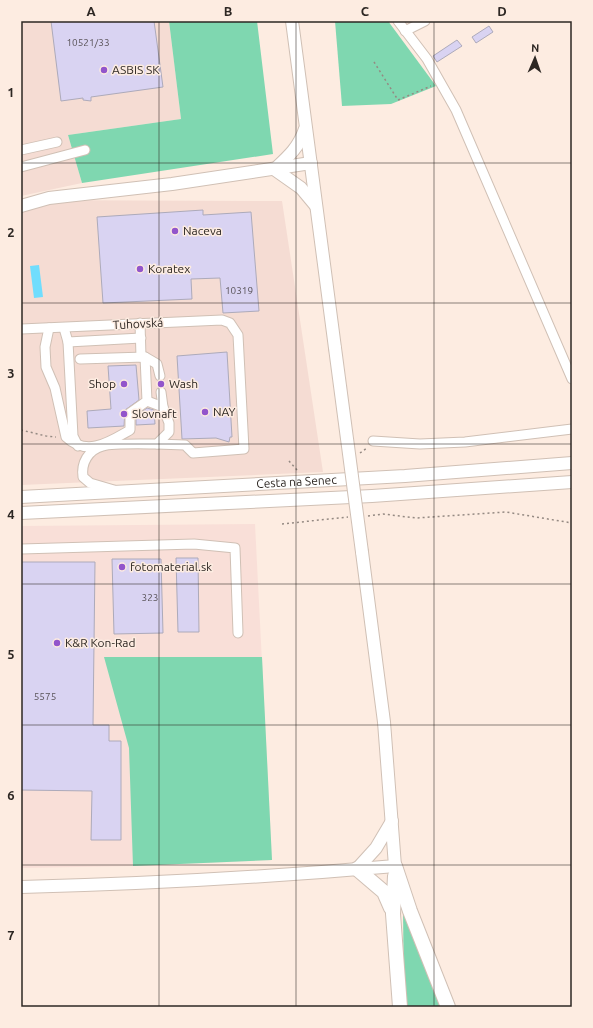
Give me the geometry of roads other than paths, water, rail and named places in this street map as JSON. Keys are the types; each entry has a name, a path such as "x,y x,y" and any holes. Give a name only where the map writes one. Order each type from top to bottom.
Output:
{"highway":[{"path":"395,866 393,914 400,1007"},
{"path":"395,866 410,911 448,1007"},
{"path":"357,869 384,892 393,914"}],"main road":[{"path":"21,887 131,884 286,875 395,866 384,722 292,21"},
{"path":"274,169 295,151 300,143 306,127"},
{"path":"21,206 49,198 172,184 311,163"},
{"path":"274,169 298,186 316,207"},
{"name":"Cesta na Senec","path":"21,497 123,493 405,476 572,463"},
{"name":"Cesta na Senec","path":"21,513 372,496 572,482"},
{"path":"21,489 53,496"},
{"path":"357,869 376,848 392,821"}],"lane":[{"path":"398,21 427,59 456,110 572,379"},
{"path":"405,31 425,21"},
{"path":"21,150 57,142"},
{"path":"21,167 85,150"},
{"name":"Tuhovská","path":"21,329 222,320 230,323 238,336 244,449 193,453 185,445 157,444"},
{"path":"140,324 147,401"},
{"path":"49,328 45,347 46,367 55,388 66,437 78,446 157,444 169,432 169,423 163,407 161,392"},
{"path":"64,328 68,342 73,436 78,446"},
{"path":"68,342 141,338"},
{"path":"80,359 143,357 157,364 160,376"},
{"path":"147,401 163,407"},
{"path":"123,493 90,483 83,477 82,468 86,457 130,430 130,413 147,401"},
{"path":"373,441 420,444 465,442 572,430"},
{"path":"21,549 194,544 235,548 238,633"}],"water":[{"path":"39,265 43,297 34,298 30,266"}],"place":[{"name":"ASBIS SK","path":"104,70"},
{"name":"Naceva","path":"175,231"},
{"name":"Koratex","path":"140,269"},
{"name":"Shop","path":"124,384"},
{"name":"Wash","path":"161,384"},
{"name":"NAY","path":"205,412"},
{"name":"Slovnaft","path":"124,414"},
{"name":"fotomaterial.sk","path":"122,567"},
{"name":"K&R Kon-Rad","path":"57,643"}]}
